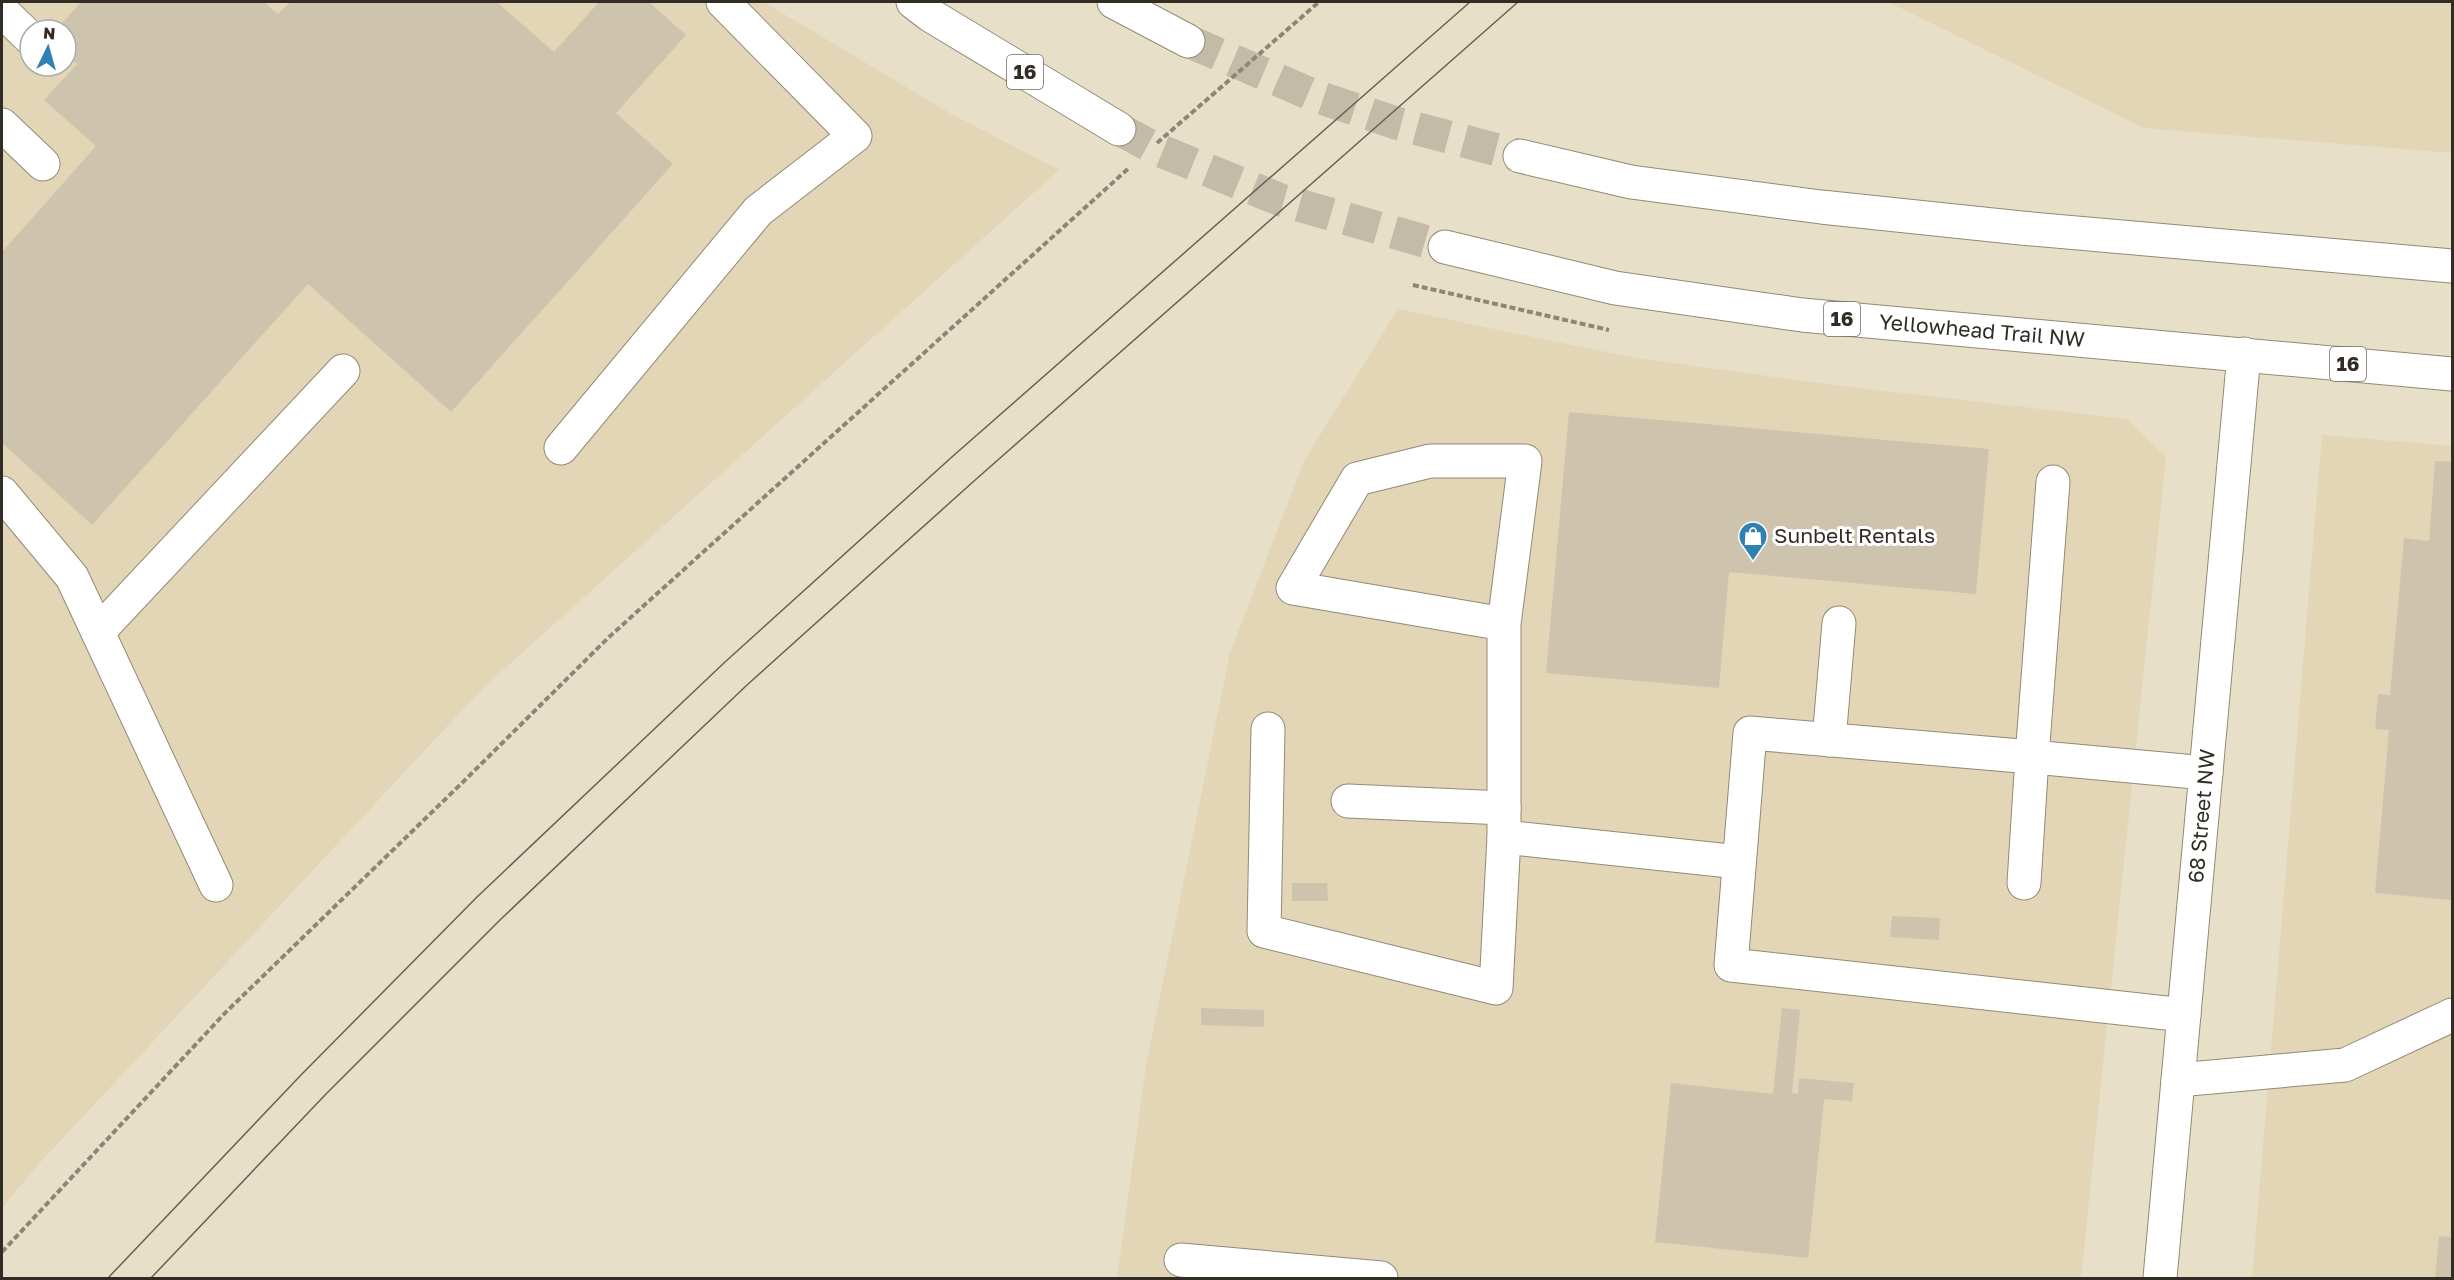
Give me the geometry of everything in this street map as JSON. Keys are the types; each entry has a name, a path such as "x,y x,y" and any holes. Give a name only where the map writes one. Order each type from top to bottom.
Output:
{"main road":[{"path":"561,448 758,211 855,136 723,2"},
{"path":"1114,2 1188,41"},
{"name":"16","path":"917,6 1119,129"},
{"path":"2,11 18,26"},
{"path":"2,125 43,164"},
{"path":"1520,156 1631,182 1821,207 2021,228 2452,266"},
{"name":"Yellowhead Trail NW","path":"1445,248 1615,288 1802,315 2452,374"},
{"name":"68 Street NW","path":"2160,1278 2244,354"},
{"path":"98,632 343,371"},
{"path":"1268,729 1264,931 1496,988 1504,823 1504,624 1525,461 1430,461 1357,479 1293,588 1504,624"},
{"path":"2024,883 2053,482"},
{"path":"2,493 72,577 216,885"},
{"path":"1829,740 1839,623"},
{"path":"2184,1015 1731,965 1750,733 2206,772"},
{"path":"1348,801 1504,823 1739,862"},
{"path":"2178,1080 2345,1065 2452,1015"},
{"path":"1181,1260 1381,1278"}],"path":[{"path":"1149,151 1319,2"},
{"path":"2,1252 226,1012 455,790 609,636 1131,167"}],"shaded area":[{"path":"2,2 764,2 946,111 1059,170 483,688 35,1168 2,1208"},
{"path":"1888,2 2452,2 2452,153 2144,128"},
{"path":"1398,309 1630,357 1818,383 2127,419 2166,457 2081,1278 1117,1278 1146,1066 1230,653 1304,461"},
{"path":"2322,435 2452,446 2452,1278 2252,1278"}],"building":[{"path":"81,2 264,2 278,14 290,2 497,2 554,52 599,2 649,2 686,35 616,113 673,164 451,412 308,284 92,525 2,443 2,252 96,146 44,100 64,78 78,78 78,18 67,18"},
{"path":"1569,412 1989,449 1976,594 1729,572 1719,688 1546,673"},
{"path":"2435,461 2452,462 2452,900 2375,893 2389,730 2375,729 2378,694 2390,695 2404,538 2429,541"},
{"path":"1292,883 1327,883 1328,901 1292,901"},
{"path":"1892,916 1940,918 1939,940 1890,937"},
{"path":"1201,1008 1264,1010 1264,1027 1201,1025"},
{"path":"1782,1008 1800,1010 1792,1093 1798,1094 1799,1078 1854,1083 1852,1101 1824,1099 1808,1258 1655,1242 1671,1083 1773,1094"},
{"path":"2439,1236 2452,1237 2452,1278 2435,1278"}],"tunnel":[{"path":"1188,41 1315,96 1396,123 1520,156"},
{"path":"1119,129 1156,149 1281,200 1445,247"}],"tram line":[{"path":"108,1278 301,1075 477,897 725,662 953,456 1470,2"},
{"path":"151,1278 326,1094 501,919 747,685 974,481 1518,2"}],"place":[{"name":"Sunbelt Rentals","path":"1753,562"}]}
